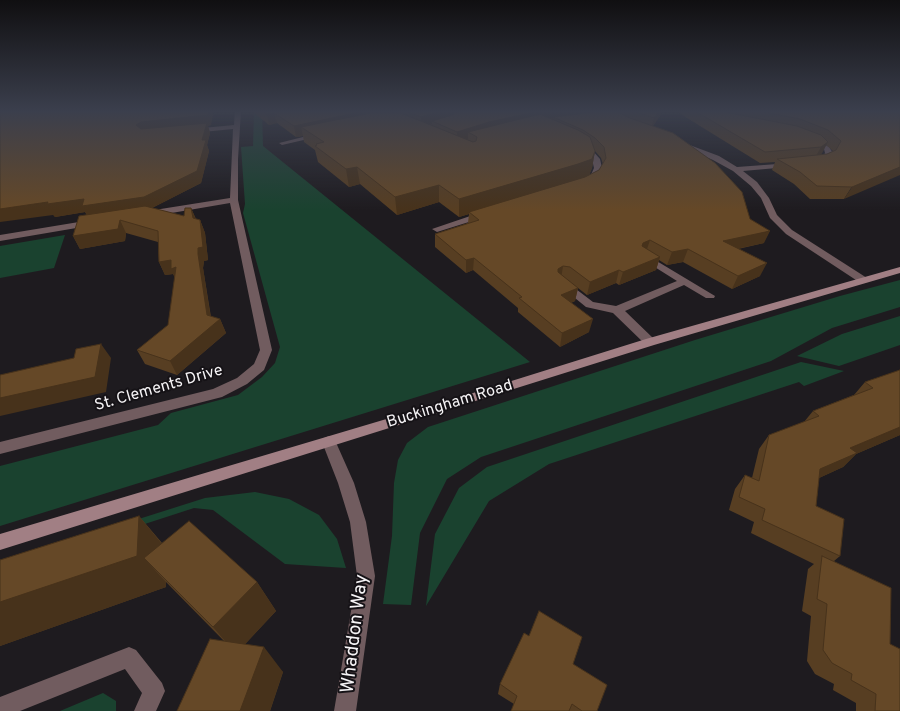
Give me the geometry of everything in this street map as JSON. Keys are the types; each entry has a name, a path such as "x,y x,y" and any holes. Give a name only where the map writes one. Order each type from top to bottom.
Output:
{"main road":[{"name":"Buckingham Road","path":"0,542 650,342 895,271"}],"street":[{"name":"St. Clements Drive","path":"0,448 217,393 242,381 259,367 266,350 236,221 234,200 236,144"},
{"path":"579,144 590,151 596,160 598,168 593,178 579,185"},
{"path":"682,144 709,154 736,169 754,184 765,198 773,216 789,232 863,280"},
{"path":"811,163 826,158 829,153 820,144"},
{"path":"736,169 795,165"},
{"path":"135,216 234,200"},
{"path":"437,229 495,211"},
{"path":"0,238 98,222"},
{"path":"645,257 710,296"},
{"path":"562,284 590,305 617,310 685,281"},
{"path":"617,310 650,342"},
{"name":"Whaddon Way","path":"329,442 346,483 358,522 366,576 344,711"},
{"path":"0,708 129,657 154,692 145,711"}],"green space":[{"path":"253,144 263,144 530,362 0,526 0,466 158,425 171,413 238,395 262,377 275,363 280,347 243,213 245,204 241,147 253,146"},
{"path":"65,235 54,268 0,278 0,246"},
{"path":"900,280 900,307 832,328 771,361 481,457 447,479 420,533 411,605 383,604 392,536 394,483 398,460 407,443 428,427 695,340"},
{"path":"900,316 900,345 839,366 797,356 842,334"},
{"path":"801,362 844,371 804,386 799,382 549,464 489,501 426,606 435,534 459,488 487,467"},
{"path":"255,492 289,499 319,515 337,539 346,568 285,564 213,510 194,508 0,571 0,563 205,498"},
{"path":"103,693 116,701 116,711 60,711"}],"building":[{"path":"0,144 205,144 197,171 144,197 82,206 84,199 0,209"},
{"path":"593,144 595,151 592,159 578,164 459,199 439,185 395,197 357,167 346,169 315,146"},
{"path":"601,144 689,144 715,163 742,192 750,219 770,231 723,241 767,263 738,276 688,249 672,252 650,240 643,243 642,246 660,257 623,272 619,270 590,282 570,267 563,266 558,269 558,272 578,288 561,295 593,319 562,333 474,258 466,260 435,234 479,220 469,212 585,177 599,170 606,158 604,147"},
{"path":"752,144 825,144 821,147 765,152"},
{"path":"839,144 900,144 900,167 852,187 817,186 800,172 777,159 827,154 836,150"},
{"path":"145,206 184,216 185,208 191,208 193,218 200,220 203,247 198,248 198,254 207,315 220,319 170,361 137,350 168,325 176,267 171,269 171,260 159,262 158,231 120,220 118,229 73,236 79,216"},
{"path":"101,344 95,377 0,398 0,375 74,358 76,349"},
{"path":"900,370 900,427 850,448 857,453 820,469 816,506 844,519 840,556 762,520 765,509 739,497 745,475 759,481 769,435 819,416 813,411 873,388 865,382"},
{"path":"139,516 137,556 0,602 0,560"},
{"path":"189,521 257,582 213,627 144,558"},
{"path":"822,556 891,588 890,644 900,649 900,711 875,711 876,694 851,680 852,674 832,663 823,650 827,604 817,599"},
{"path":"539,611 582,637 573,664 607,685 597,711 582,711 572,704 569,711 511,711 517,696 500,684 524,633 529,636"},
{"path":"210,639 264,647 240,711 177,711"}]}
